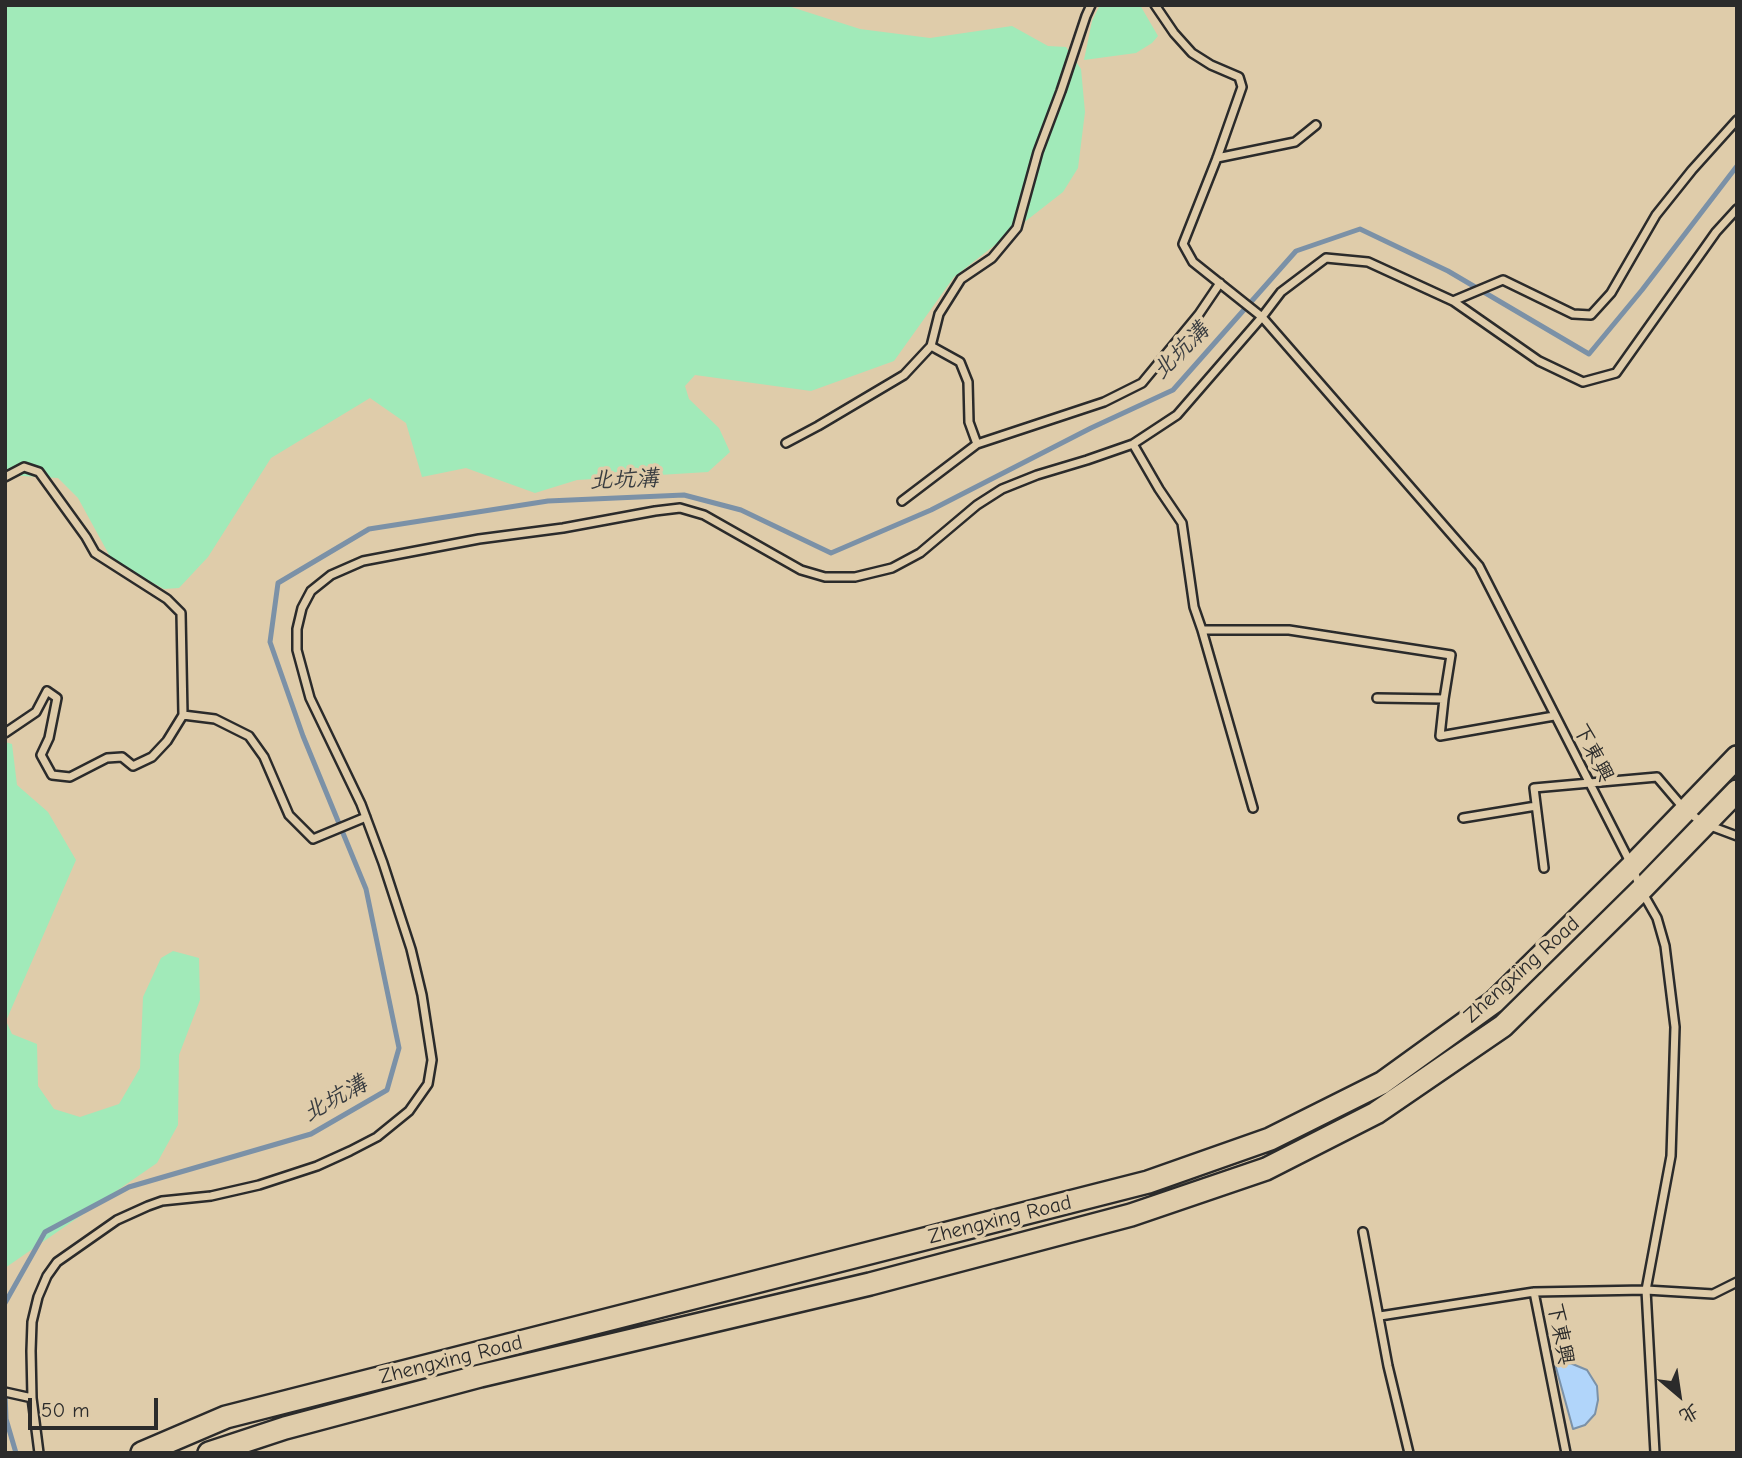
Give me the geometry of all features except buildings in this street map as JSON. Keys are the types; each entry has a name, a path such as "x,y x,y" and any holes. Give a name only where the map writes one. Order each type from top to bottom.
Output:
{"main road":[{"name":"Zhengxing Road","path":"142,1453 226,1417 1148,1182 1270,1139 1382,1083 1494,1002 1632,866 1737,757"},
{"name":"Zhengxing Road","path":"209,1453 285,1428 480,1376 870,1284 1132,1215 1266,1169 1376,1113 1503,1026 1737,791"}],"lane":[{"path":"786,443 904,374 931,346 939,314 961,278 992,258 1017,229 1038,152 1091,5"},
{"path":"1154,5 1192,53 1239,77 1242,87 1217,158"},
{"path":"1453,302 1503,280 1573,314 1591,315 1611,293 1656,215 1737,120"},
{"path":"1217,158 1295,142 1316,125"},
{"name":"下東興","path":"1217,158 1183,244 1193,262 1260,316 1479,566 1657,918 1665,946 1675,1027 1671,1156 1646,1290 1655,1453"},
{"path":"39,1453 32,1398 32,1322 38,1297 47,1276 57,1262 117,1220 148,1206 162,1201 211,1196 260,1185 317,1166 350,1151 377,1137 409,1111 428,1084 432,1060 422,995 411,949 365,818 310,698 297,650 297,629 302,608 311,591 331,575 363,561 479,539 680,508 704,515 802,570 825,577 855,577 892,568 920,553 977,505 1002,489 1133,444 1177,415 1281,292 1326,258 1368,262 1453,302 1539,361 1583,382 1616,373 1716,232 1737,209"},
{"path":"902,501 977,444 1104,402 1142,383 1199,314 1220,283"},
{"path":"931,346 960,362 968,382 969,422 977,444"},
{"path":"1133,444 1182,523 1194,607 1253,808"},
{"path":"5,477 24,467 39,472 86,537 94,553 167,599 181,613 183,715 167,741 152,757 133,766 122,757 107,758 70,777 52,775 41,755 49,738 57,698 47,691 36,712 5,733"},
{"path":"1202,630 1289,630 1451,655 1440,736 1554,716"},
{"path":"1377,698 1444,699"},
{"path":"183,715 215,719 249,736 264,757 289,815 313,839 365,818"},
{"path":"1544,869 1534,788 1657,777 1686,811 1705,824 1737,836"},
{"path":"1463,818 1536,806"},
{"path":"1363,1232 1388,1366 1409,1453"},
{"name":"下東興","path":"1566,1453 1534,1292 1646,1290 1713,1294 1737,1282"},
{"path":"1380,1316 1534,1292"},
{"path":"5,1392 32,1398"}],"green space":[{"path":"5,5 785,5 860,29 930,38 1012,26 1048,46 1066,47 1081,69 1085,112 1078,168 1063,192 954,277 894,361 811,391 695,375 685,386 689,399 719,428 730,452 708,472 577,480 535,493 466,468 422,477 406,423 370,398 271,458 208,557 179,588 164,589 113,562 78,498 58,478 5,475"},
{"path":"1100,5 1140,5 1158,36 1136,53 1084,60 1092,21"},
{"path":"5,742 12,744 17,785 48,812 76,860 6,1021 12,1034 37,1044 38,1086 54,1109 80,1117 119,1104 140,1068 143,997 161,958 173,951 199,958 200,1000 179,1055 178,1125 157,1163 5,1268"}],"water":[{"path":"1570,1363 1587,1370 1597,1386 1598,1400 1595,1414 1585,1425 1573,1429 1555,1364"}],"waterway":[{"name":"北坑溝","path":"5,1303 45,1232 129,1187 311,1134 387,1090 399,1048 366,889 303,736 270,642 278,583 369,529 548,501 684,495 741,510 831,553 931,510 1091,428 1173,390 1296,251 1360,229 1448,271 1589,354 1737,166"},
{"name":"北坑溝","path":"5,1391 6,1419 16,1453"}]}
